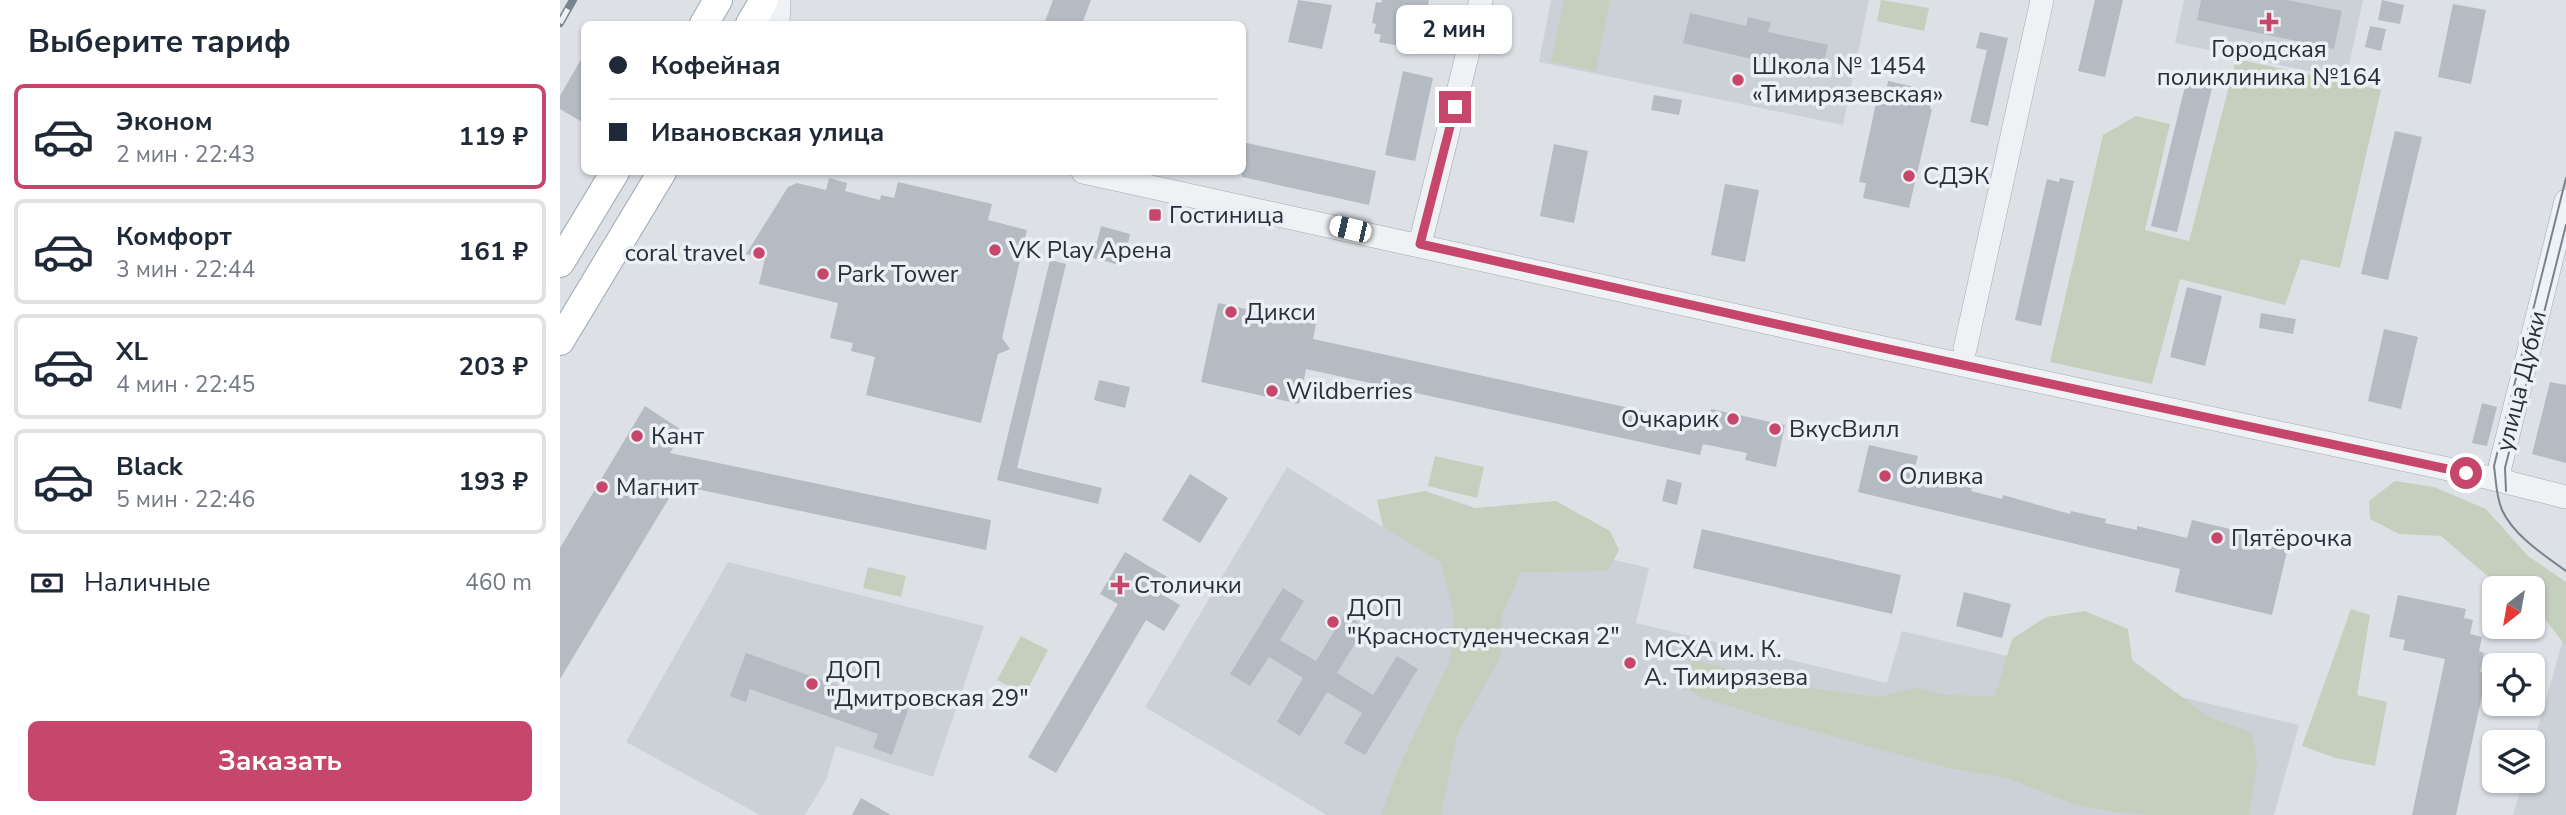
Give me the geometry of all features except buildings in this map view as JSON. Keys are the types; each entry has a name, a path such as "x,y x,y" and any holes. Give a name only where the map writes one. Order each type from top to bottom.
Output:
{"main road":[{"path":"706,21 718,0"},
{"path":"752,21 764,0"},
{"path":"560,263 613,175"},
{"path":"560,341 660,175"}],"street":[{"path":"778,21 779,0"},
{"path":"1420,244 1481,0"},
{"path":"1965,349 2042,0"},
{"path":"1097,175 1878,347 2500,480 2566,497"},
{"name":"улица Дубки","path":"2500,480 2500,467 2566,201"}],"shaded area":[{"name":"Школа № 1454 «Тимирязевская»","path":"1551,0 1869,0 1843,125 1539,62"},
{"name":"Городская поликлиника №164","path":"2184,0 2363,0 2346,79 2175,43"},
{"name":"МСХА им. К. А. Тимирязева","path":"1287,467 1441,563 1498,533 1649,568 1636,623 1887,683 1902,631 2299,725 2274,815 1327,815 1145,707"},
{"name":"ДОП \"Дмитровская 29\"","path":"728,562 984,626 933,777 836,746 826,780 805,815 760,815 626,742"},
{"path":"2566,629 2566,815 2513,815 2519,793 2545,793 2545,730 2537,730 2541,716 2545,716 2545,702"}],"green space":[{"path":"1564,0 1610,0 1596,71 1551,62"},
{"path":"1881,0 1929,8 1924,31 1877,21"},
{"path":"2236,59 2381,90 2340,268 2301,259 2285,305 2180,279 2152,384 2050,362 2103,135 2136,116 2170,124 2145,230 2189,241"},
{"path":"1435,456 1484,467 1477,498 1428,486"},
{"path":"2395,481 2434,487 2486,509 2528,556 2566,582 2566,646 2545,619 2545,576 2488,576 2441,536 2399,534 2370,519 2369,501"},
{"path":"1425,491 1475,508 1556,501 1610,531 1619,550 1608,571 1521,572 1502,615 1501,656 1457,735 1441,815 1381,815 1399,767 1450,660 1454,615 1441,563 1383,527 1377,500"},
{"path":"868,567 906,576 901,597 863,588"},
{"path":"2351,609 2370,615 2357,695 2387,702 2375,766 2336,758 2302,746"},
{"path":"2085,611 2128,629 2132,660 2209,717 2252,733 2257,762 2249,815 2152,815 2076,805 2010,779 1948,768 1777,721 1703,698 1683,686 1693,660 1809,688 1877,697 1917,688 1944,695 1995,696 2012,639 2046,617"},
{"path":"1021,636 1048,650 1025,694 997,680"}],"tram line":[{"path":"2566,178 2494,466 2498,499 2507,519 2530,544 2566,571"},
{"path":"2506,491 2505,468 2566,225"}],"railway":[{"path":"560,23 573,0"}],"place":[{"name":"Городская поликлиника №164","path":"2269,22"},
{"name":"Школа № 1454 «Тимирязевская»","path":"1738,80"},
{"name":"СДЭК","path":"1909,176"},
{"name":"Гостиница","path":"1155,215"},
{"name":"VK Play Арена","path":"995,250"},
{"name":"coral travel","path":"759,253"},
{"name":"Park Tower","path":"823,274"},
{"name":"Дикси","path":"1231,312"},
{"name":"Wildberries","path":"1272,391"},
{"name":"Очкарик","path":"1733,419"},
{"name":"ВкусВилл","path":"1775,429"},
{"name":"Кант","path":"637,436"},
{"name":"Оливка","path":"1885,476"},
{"name":"Магнит","path":"602,487"},
{"name":"Пятёрочка","path":"2217,538"},
{"name":"Столички","path":"1120,585"},
{"name":"ДОП \"Красностуденческая 2\"","path":"1333,622"},
{"name":"МСХА им. К. А. Тимирязева","path":"1630,663"},
{"name":"ДОП \"Дмитровская 29\"","path":"812,684"}],"route":[{"path":"1455,107 1420,244 1865,344 2466,473"}]}
